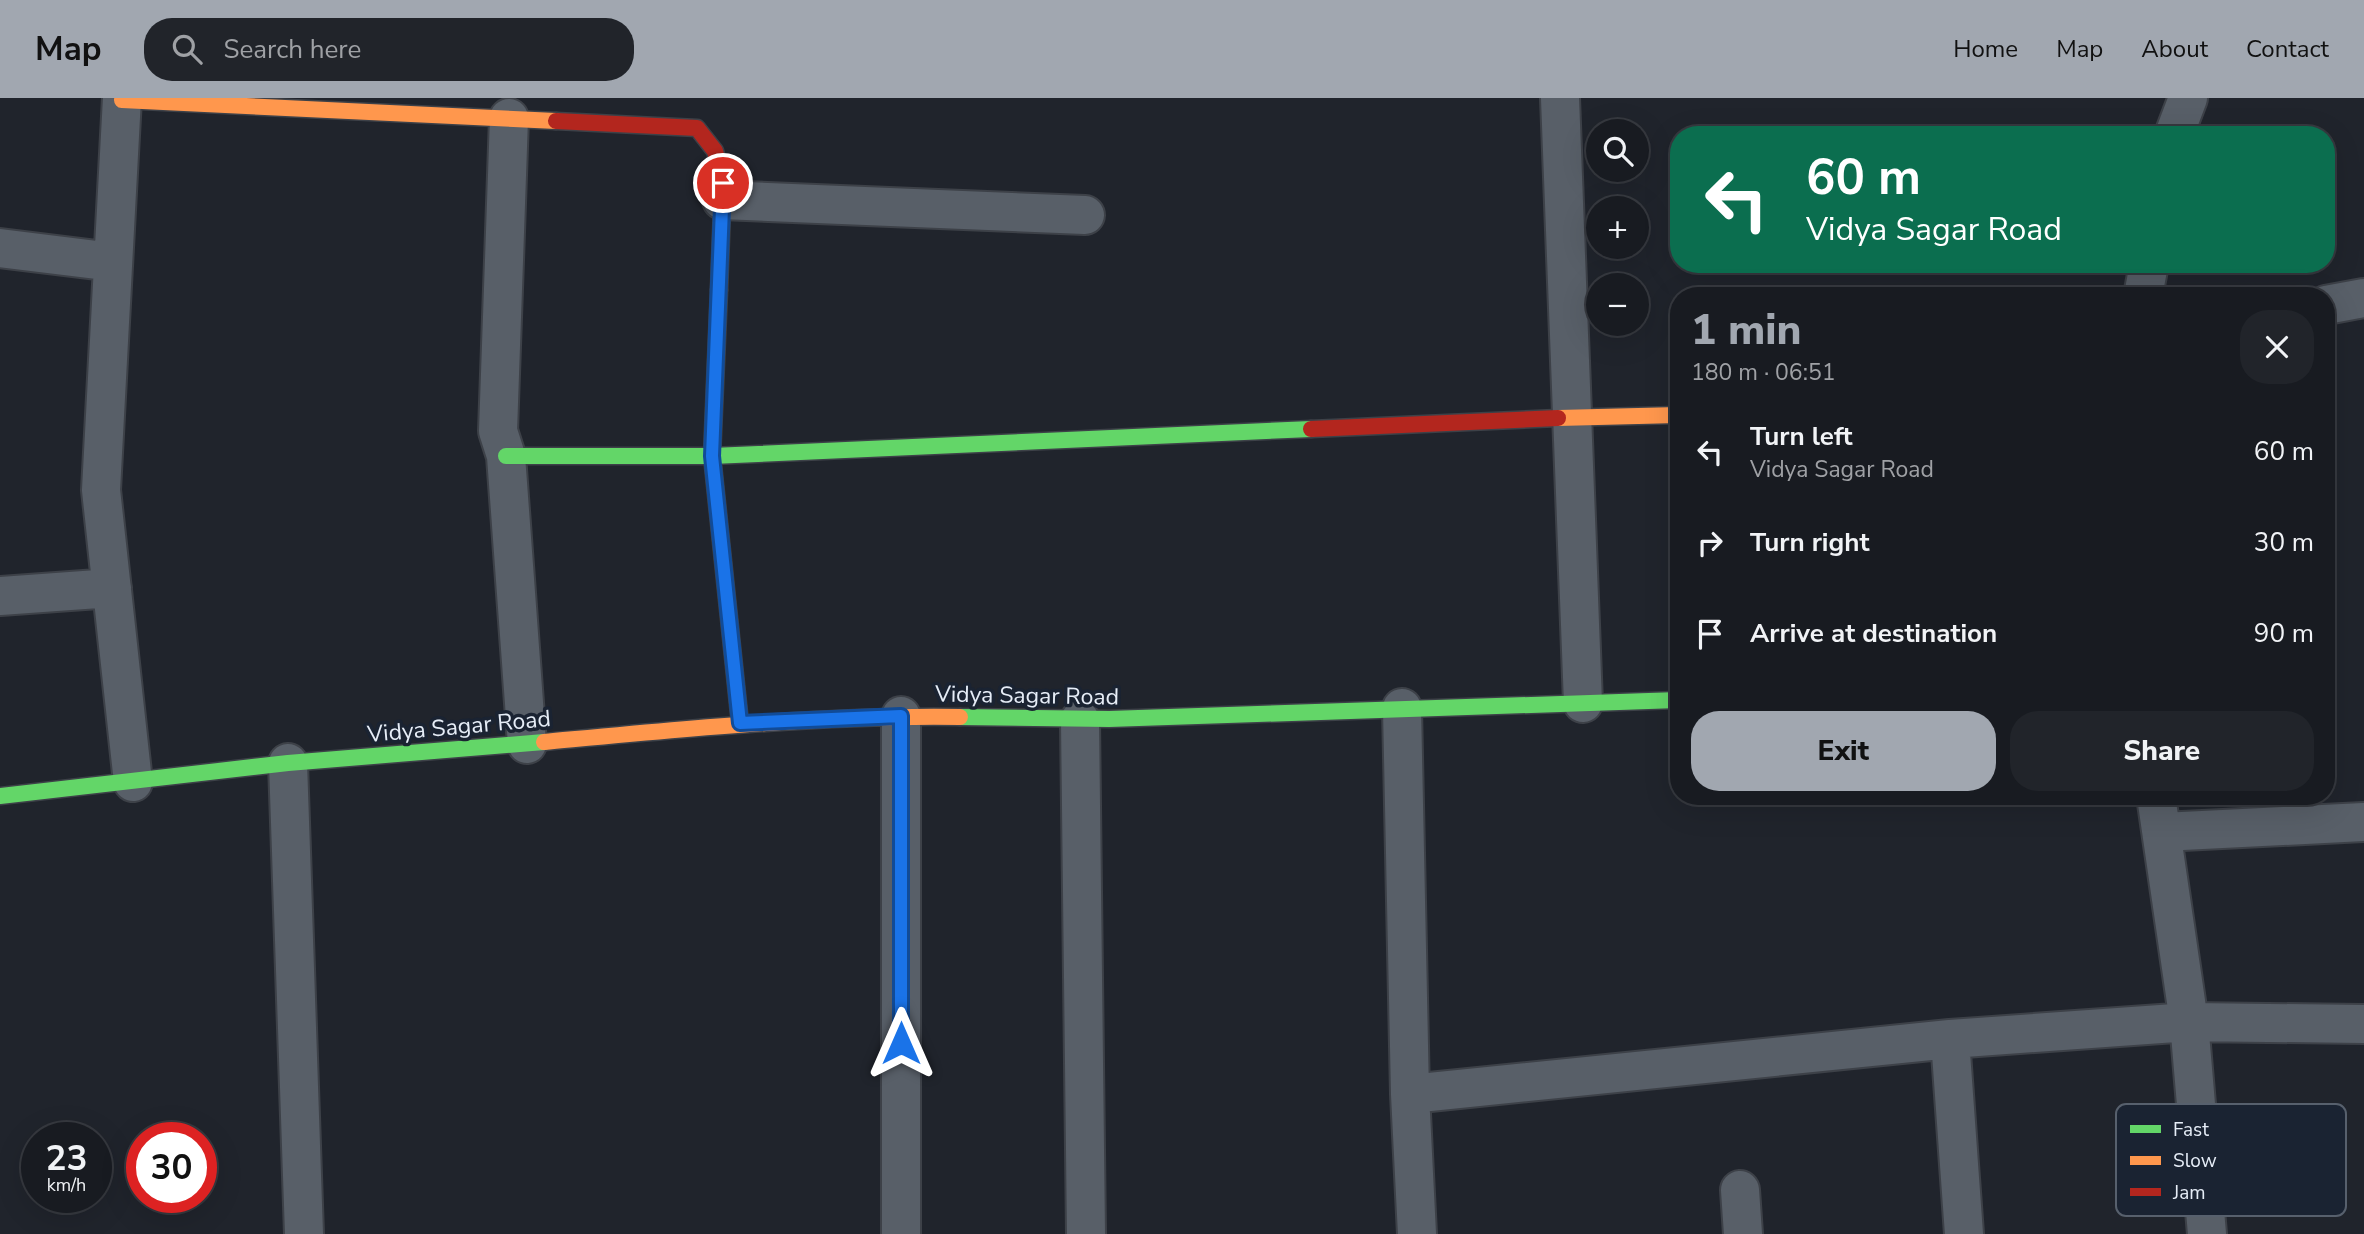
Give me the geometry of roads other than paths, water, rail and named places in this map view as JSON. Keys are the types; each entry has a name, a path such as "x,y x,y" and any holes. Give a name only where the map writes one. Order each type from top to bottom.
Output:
{"street":[{"path":"1560,98 1583,703"},
{"path":"2177,126 2188,98"},
{"path":"133,782 101,490 122,99 399,105 509,118 697,128 715,151 723,183 712,456 740,723"},
{"path":"509,118 498,431 506,456 527,744"},
{"path":"722,200 1085,215"},
{"path":"0,248 113,262"},
{"path":"2335,303 2364,298"},
{"path":"506,456 712,456 1573,417 1670,415"},
{"path":"0,596 112,588"},
{"name":"Vidya Sagar Road","path":"0,796 288,763 527,744 740,723 901,716 1080,719 1670,701"},
{"path":"1402,708 1410,1094 1417,1234"},
{"path":"901,716 901,1234"},
{"path":"1080,719 1086,1234"},
{"path":"288,763 299,1234"},
{"path":"2196,1104 2189,1022 2159,814 2364,822"},
{"path":"1410,1094 1950,1039 2189,1022 2364,1024"},
{"path":"1950,1039 1964,1234"},
{"path":"1740,1190 1743,1234"},
{"path":"2205,1216 2207,1234"}]}
